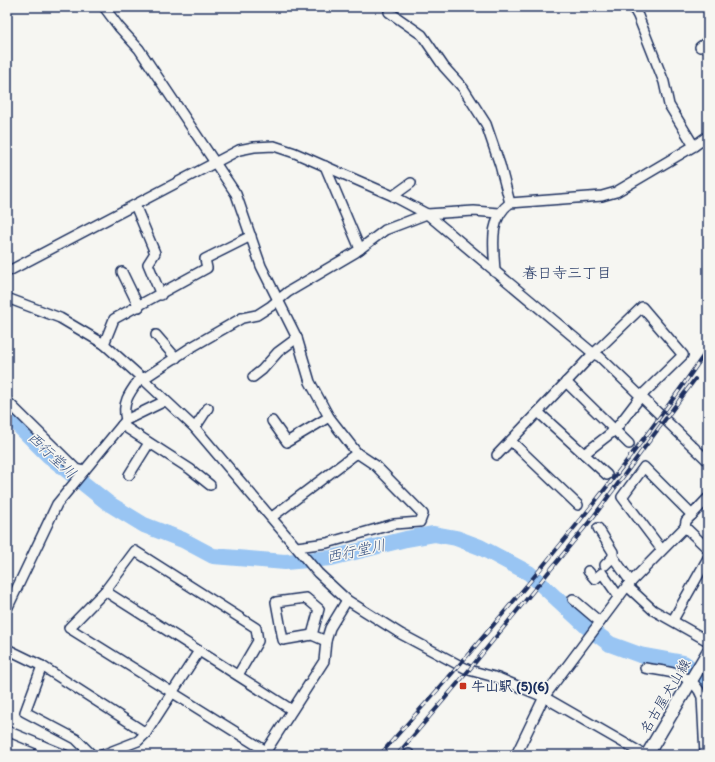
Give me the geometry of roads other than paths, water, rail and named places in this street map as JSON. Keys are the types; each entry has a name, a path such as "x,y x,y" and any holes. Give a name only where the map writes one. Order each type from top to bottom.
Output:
{"main road":[{"name":"名古屋犬山線","path":"646,755 706,656"}],"street":[{"path":"104,7 119,27 139,49 236,194 261,266 297,338 310,382 329,417 357,453 375,465 423,514 420,522 394,524 327,543 298,549"},
{"path":"633,7 664,82 669,105 694,146"},
{"path":"389,12 422,35 444,67 463,88 486,124 500,165 510,203"},
{"path":"700,47 708,41"},
{"path":"495,272 494,226 500,213 510,203 602,196 616,192 694,146 708,136"},
{"path":"7,272 239,150 254,147 274,146 325,166 393,196 427,214 594,354 600,357 708,461"},
{"path":"325,166 360,249"},
{"path":"393,196 411,183"},
{"path":"135,205 155,253 148,264 161,295"},
{"path":"210,485 190,469 149,443 124,422 123,410 128,395 142,378 242,318 257,315 278,300 360,249 386,230 427,214 474,211 500,213"},
{"path":"104,344 114,319 161,295 207,268 205,260 251,236"},
{"path":"122,272 139,307"},
{"path":"7,298 60,318 104,344 195,428 318,573 347,600 401,634 459,665 469,670 498,678 544,697 646,755"},
{"path":"497,455 566,382 642,306 683,355 641,396 615,430 584,454"},
{"path":"156,335 176,358"},
{"path":"254,377 278,352 297,338"},
{"path":"566,382 630,444"},
{"path":"7,401 76,469 84,472"},
{"path":"7,609 56,504 124,422 165,401"},
{"path":"195,428 208,408"},
{"path":"538,412 607,475"},
{"path":"272,421 287,442 329,417"},
{"path":"511,441 578,505"},
{"path":"129,475 149,443"},
{"path":"272,517 357,453"},
{"path":"662,550 622,497 644,467 692,515"},
{"path":"516,755 544,697 599,623 629,584 685,527 686,521 708,498"},
{"path":"685,527 708,549"},
{"path":"598,528 613,552 613,558 629,584 653,610 708,641"},
{"path":"238,675 258,640 256,628 136,552 105,591 69,628 266,751 324,661 326,641 330,628 347,600"},
{"path":"605,565 613,558"},
{"path":"673,620 708,558"},
{"path":"588,571 595,579 602,573 619,597"},
{"path":"105,591 292,710"},
{"path":"312,635 318,609 306,598 276,602 283,640 312,635 326,641"},
{"path":"573,599 599,623"},
{"path":"7,650 42,666 146,733"},
{"path":"102,755 138,741 146,733 199,651"},
{"path":"42,666 25,712 76,739 92,755"},
{"path":"645,668 682,674 692,680 699,688 702,697 705,755"},
{"path":"7,731 65,755"},
{"path":"38,755 42,746"}],"waterway":[{"name":"西行堂川","path":"7,411 20,427 49,456 108,503 144,525 183,540 213,556 285,562 331,558 406,539 434,534 456,538 480,547 529,573 586,626 610,644 640,655 684,663 708,682"}],"railway":[{"path":"380,755 493,626 557,549 620,470 708,349"},
{"path":"397,755 469,670 594,516 695,379"}],"place":[{"name":"牛山駅 (5)(6)","path":"463,686"}],"district":[{"name":"春日寺三丁目","path":"567,273"}]}
